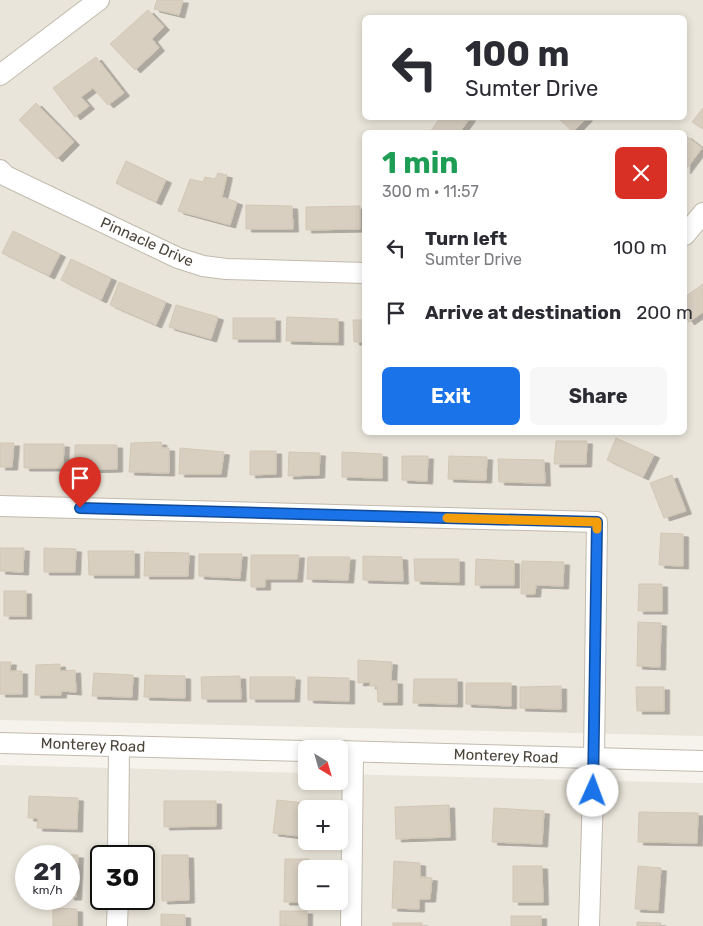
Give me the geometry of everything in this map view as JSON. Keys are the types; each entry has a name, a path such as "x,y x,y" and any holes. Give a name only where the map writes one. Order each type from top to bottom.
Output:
{"street":[{"path":"0,75 99,0"},
{"name":"Pinnacle Drive","path":"0,170 6,176 29,188 178,258 202,266 226,269 362,274"},
{"path":"687,233 703,214"},
{"path":"0,506 597,522 594,758 589,926"},
{"name":"Monterey Road","path":"0,743 298,751"},
{"path":"118,845 119,746"},
{"name":"Monterey Road","path":"348,752 703,760"},
{"path":"347,790 351,926"},
{"path":"117,926 118,910"}],"shaded area":[{"path":"0,0 703,0 703,736 0,720"},
{"path":"0,765 298,773 298,790 348,790 348,774 703,783 703,926 0,926"}],"building":[{"path":"157,0 183,0 179,15 154,9"},
{"path":"148,10 164,27 152,39 159,48 135,70 110,44"},
{"path":"96,57 124,93 108,105 93,88 81,97 89,106 75,117 53,88"},
{"path":"36,103 74,142 57,159 19,120"},
{"path":"703,108 703,129 692,122"},
{"path":"439,120 469,120 461,130 431,130"},
{"path":"560,120 585,120 575,130 571,130"},
{"path":"687,137 702,148 687,168"},
{"path":"126,161 166,180 156,202 116,183"},
{"path":"218,173 227,175 222,197 237,202 230,225 178,211 190,179 203,182 205,177 215,179"},
{"path":"246,205 292,206 293,229 246,229"},
{"path":"360,206 360,229 306,230 306,207"},
{"path":"13,231 60,254 49,276 2,253"},
{"path":"71,259 111,278 101,300 61,280"},
{"path":"119,282 166,302 156,325 110,305"},
{"path":"703,284 703,312 689,322 687,319 687,296"},
{"path":"176,305 218,317 211,339 169,327"},
{"path":"287,317 338,319 338,342 286,341"},
{"path":"233,318 275,318 275,339 233,339"},
{"path":"353,320 362,320 362,342 354,342"},
{"path":"616,438 654,455 643,477 607,460"},
{"path":"556,441 587,441 586,464 554,464"},
{"path":"161,442 162,448 169,448 169,473 129,472 131,443"},
{"path":"0,443 14,443 12,467 0,467"},
{"path":"24,444 64,444 63,468 24,468"},
{"path":"75,445 117,445 117,469 75,470"},
{"path":"180,448 224,452 221,474 179,474"},
{"path":"250,451 276,451 276,474 250,475"},
{"path":"289,452 320,453 319,475 288,476"},
{"path":"342,452 382,454 382,478 342,477"},
{"path":"402,456 428,456 427,481 402,480"},
{"path":"449,456 487,457 486,480 448,479"},
{"path":"498,459 544,460 545,483 499,482"},
{"path":"672,475 686,511 664,518 650,483"},
{"path":"661,533 683,534 683,566 659,565"},
{"path":"0,548 24,548 23,572 0,571"},
{"path":"44,548 76,549 75,572 44,572"},
{"path":"88,551 134,551 134,575 89,575"},
{"path":"145,552 189,553 188,576 144,576"},
{"path":"199,554 242,554 240,578 199,576"},
{"path":"251,555 299,555 297,579 265,579 265,587 251,587"},
{"path":"363,556 402,557 403,581 363,580"},
{"path":"308,557 350,557 348,580 307,579"},
{"path":"414,559 459,559 459,582 415,581"},
{"path":"476,559 514,561 514,585 475,585"},
{"path":"522,561 564,562 563,586 536,585 535,594 521,594"},
{"path":"639,584 662,584 662,611 638,611"},
{"path":"4,591 26,591 26,616 4,616"},
{"path":"638,622 661,623 660,667 637,666"},
{"path":"358,660 392,662 391,681 397,681 397,702 378,702 377,686 370,686 370,682 358,683"},
{"path":"0,662 11,662 10,671 22,671 22,694 0,694"},
{"path":"60,664 60,671 75,670 76,692 61,691 61,695 35,695 36,665"},
{"path":"94,673 133,675 132,697 92,696"},
{"path":"145,675 185,676 185,698 144,697"},
{"path":"240,676 241,699 202,699 201,677"},
{"path":"250,677 295,677 294,699 250,699"},
{"path":"308,677 349,678 349,701 308,700"},
{"path":"414,679 457,679 457,704 413,703"},
{"path":"466,683 511,683 511,706 466,704"},
{"path":"561,686 561,709 520,708 520,687"},
{"path":"636,687 664,687 664,711 637,711"},
{"path":"29,796 78,798 77,829 37,828 38,818 28,818"},
{"path":"277,800 298,802 298,836 273,833"},
{"path":"164,801 216,801 216,826 164,827"},
{"path":"449,805 450,837 396,839 395,807"},
{"path":"494,808 544,811 542,844 492,842"},
{"path":"639,812 698,813 697,843 638,842"},
{"path":"162,855 188,855 189,900 162,901"},
{"path":"285,859 309,859 298,860 298,902 284,902"},
{"path":"394,861 420,863 420,877 432,878 430,899 419,899 419,909 392,908"},
{"path":"513,866 542,866 543,902 513,902"},
{"path":"638,866 661,868 658,910 635,909"},
{"path":"53,910 77,910 77,926 53,926"},
{"path":"280,911 307,911 307,926 280,926"},
{"path":"161,914 185,915 185,926 161,926"},
{"path":"511,916 541,916 541,926 511,926"},
{"path":"637,922 661,923 660,926 637,926"},
{"path":"393,923 422,923 422,926 393,926"}],"slow traffic":[{"path":"447,518 597,522 597,529"}],"route":[{"path":"80,508 597,522 593,791"}]}
